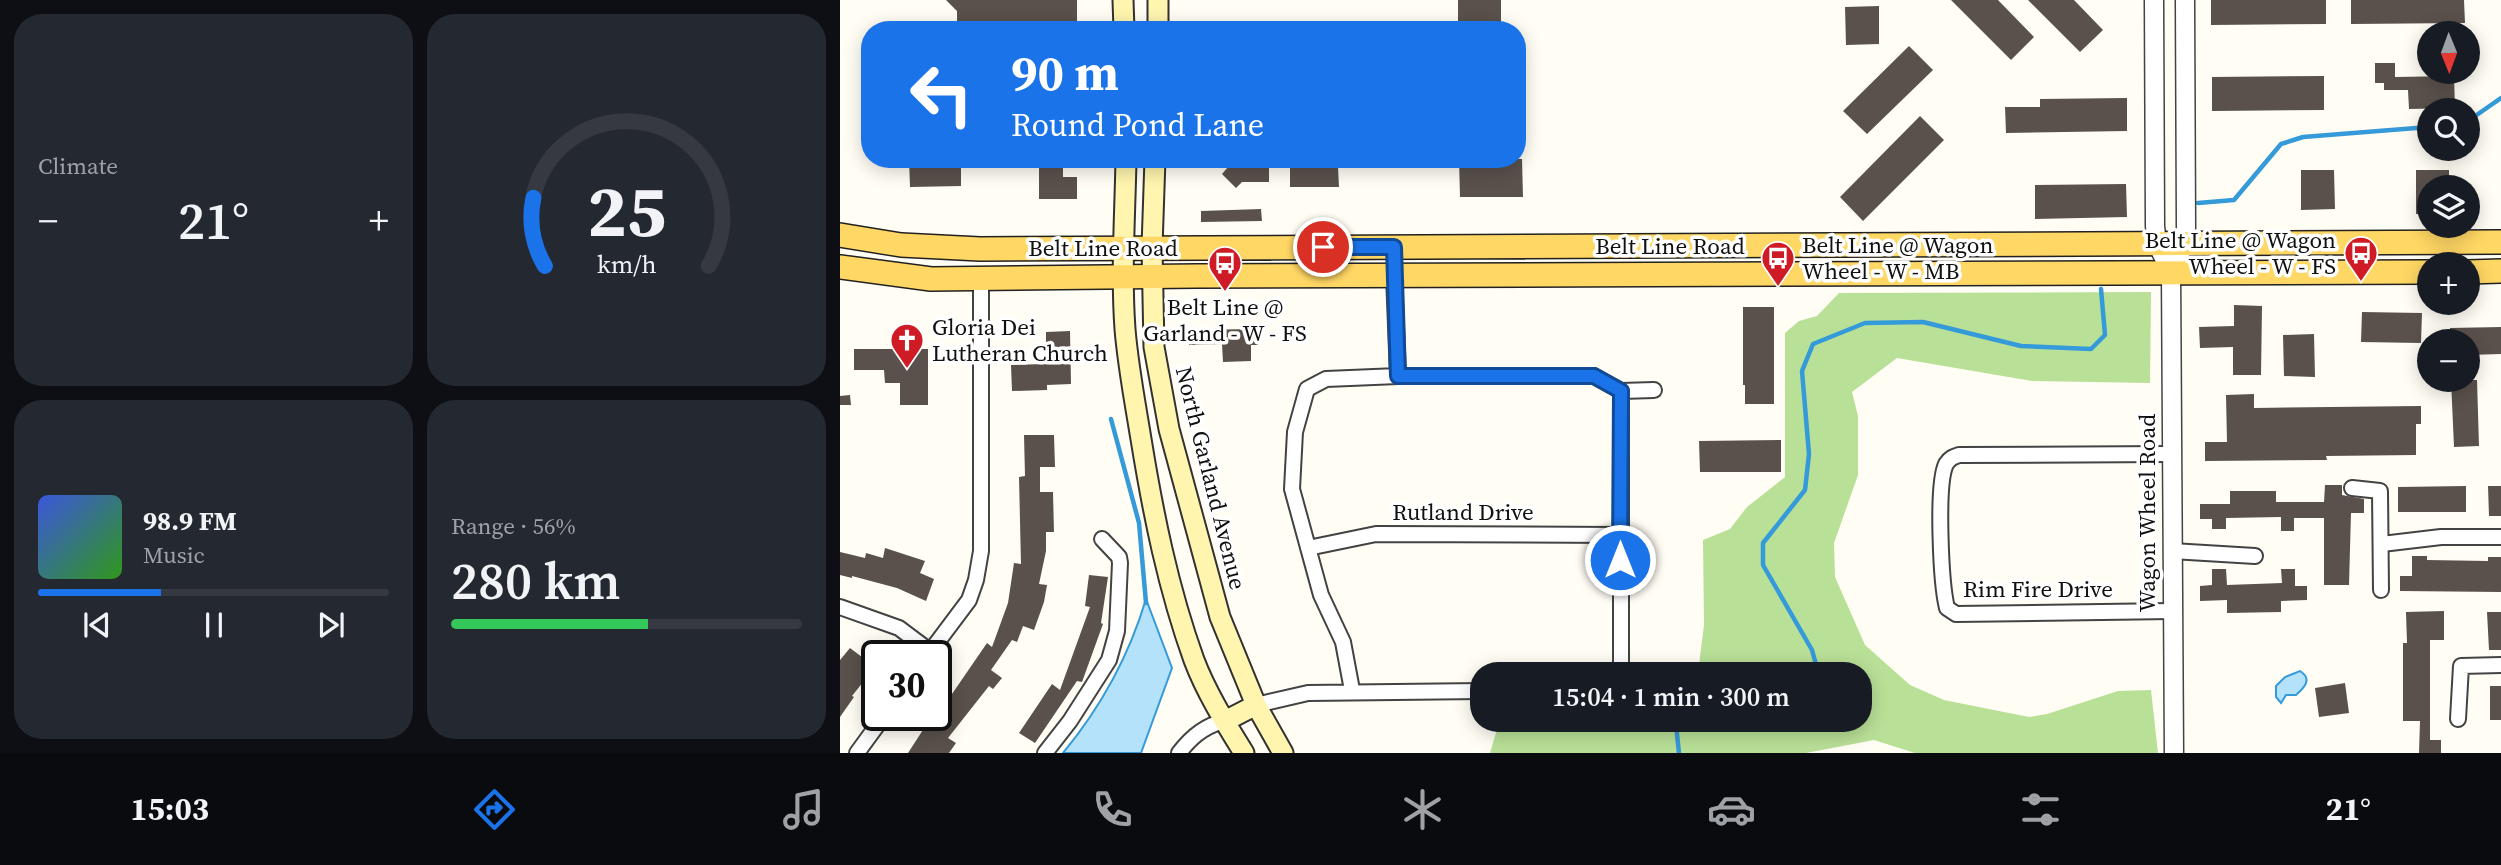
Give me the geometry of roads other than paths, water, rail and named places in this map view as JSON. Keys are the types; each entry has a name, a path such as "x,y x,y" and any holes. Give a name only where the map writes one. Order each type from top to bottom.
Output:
{"main road":[{"path":"1123,0 1124,21"},
{"path":"1158,0 1158,21"},
{"path":"1126,168 1124,276 1129,369 1150,494 1165,564 1195,662 1243,753"},
{"name":"North Garland Avenue","path":"1155,168 1152,247 1154,347 1169,429 1220,617 1256,705 1283,753"},
{"name":"Belt Line Road","path":"840,235 901,245 947,248 2501,242"},
{"path":"2389,243 2389,272"},
{"path":"1590,246 1590,276"},
{"path":"1713,246 1713,275"},
{"path":"1394,247 1394,276"},
{"name":"Belt Line Road","path":"840,267 931,279 2417,272"},
{"path":"2480,271 2501,271"},
{"path":"1225,721 1256,705"}],"street":[{"name":"Wagon Wheel Road","path":"2154,0 2157,243 2171,272"},
{"name":"Wagon Wheel Road","path":"2174,753 2171,272 2185,243 2185,0"},
{"path":"2155,150 2186,150"},
{"path":"1394,276 1398,376"},
{"path":"939,640 969,600 981,551 981,279"},
{"path":"1352,690 1343,642 1321,595 1292,489 1295,432 1307,389 1326,379 1398,376 1594,376 1621,391 1654,390"},
{"path":"1621,391 1621,662"},
{"name":"Rim Fire Drive","path":"2171,454 1959,455 1950,459 1942,477 1942,490 1943,593 1947,608 1956,614 2172,611"},
{"path":"2351,488 2379,491 2381,590"},
{"name":"Rutland Drive","path":"1308,548 1376,534 1620,535"},
{"path":"2382,544 2441,537 2501,537"},
{"path":"1045,753 1109,660 1116,631 1120,563 1119,557 1102,540"},
{"path":"2172,551 2255,556"},
{"path":"840,607 899,628 913,640"},
{"path":"2458,719 2461,666 2501,665"},
{"path":"1256,705 1308,692 1470,691"},
{"path":"1179,753 1189,739 1212,724 1225,721"},
{"path":"857,753 873,731"}],"water":[{"path":"1146,599 1172,668 1141,753 1063,753 1090,718 1112,680 1131,641"},
{"path":"2300,671 2307,680 2304,686 2296,695 2286,695 2281,703 2276,697 2276,686 2285,677"}],"waterway":[{"path":"2480,113 2501,98"},
{"path":"2198,203 2234,200 2281,144 2303,137 2417,128"},
{"path":"1815,662 1812,650 1763,565 1763,543 1805,490 1809,454 1802,371 1813,344 1865,323 1923,322 2021,346 2091,349 2105,335 2101,289"},
{"path":"1111,419 1139,523 1146,603"},
{"path":"1677,732 1679,753"}],"place":[{"name":"Belt Line @ Wagon Wheel - W - FS","path":"2361,283"},
{"name":"Belt Line @ Wagon Wheel - W - MB","path":"1778,288"},
{"name":"Belt Line @ Garland - W - FS","path":"1225,293"},
{"name":"Gloria Dei Lutheran Church","path":"907,370"}]}
